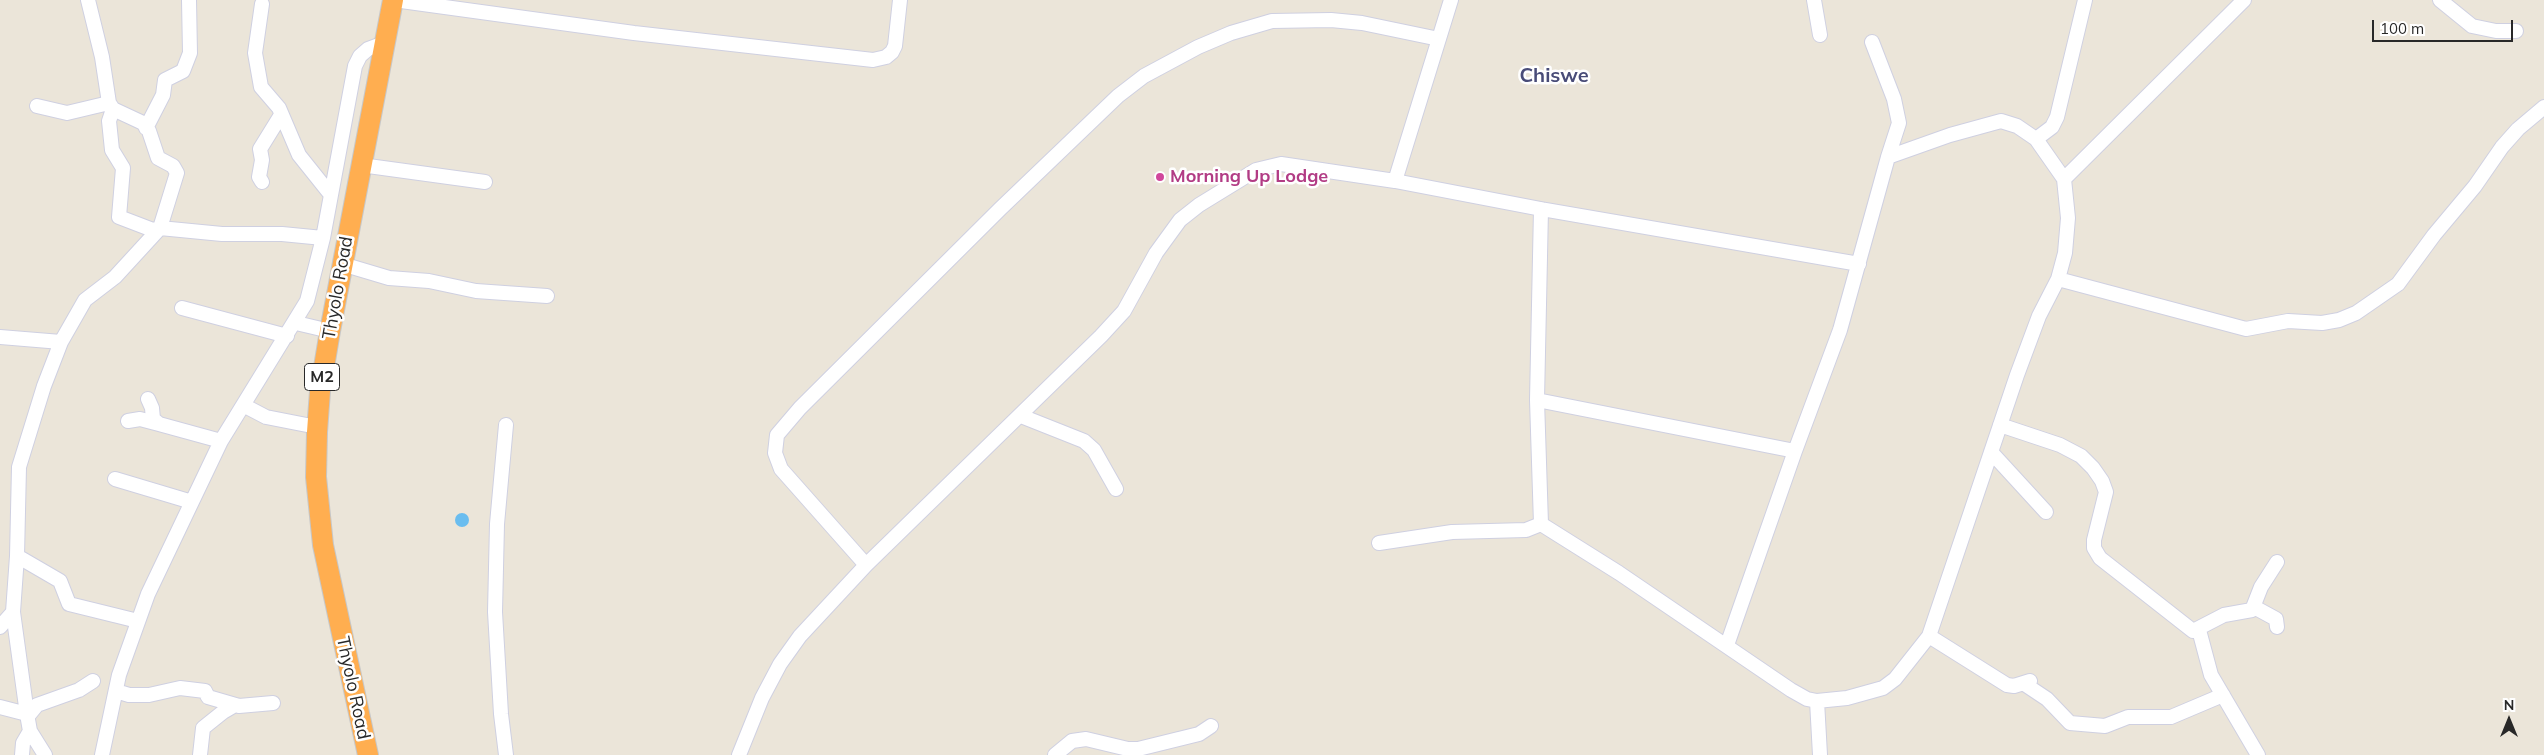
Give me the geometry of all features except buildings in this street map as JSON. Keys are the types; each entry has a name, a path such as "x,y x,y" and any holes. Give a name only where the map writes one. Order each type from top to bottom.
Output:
{"highway":[{"name":"Thyolo Road","path":"368,755 324,546 316,477 317,427 320,391 342,264 384,43 394,0"}],"street":[{"path":"88,0 102,57 111,106 109,121 112,150 123,168 119,217 154,230 160,228 222,234 282,234 323,238"},
{"path":"146,128 163,95 165,80 183,71 190,53 189,0"},
{"path":"394,0 644,34 873,60 886,56 892,52 895,46 900,0"},
{"path":"1395,181 1452,0"},
{"path":"1814,0 1820,35"},
{"path":"2036,139 2052,127 2057,117 2085,0"},
{"path":"2064,179 2244,0"},
{"path":"2440,0 2472,26 2496,32 2516,30"},
{"path":"262,4 256,63 261,87 274,102 281,114 300,154 331,195"},
{"path":"866,565 780,469 775,453 777,435 800,408 1007,202 1118,96 1144,76 1198,47 1231,33 1272,22 1331,20 1362,23 1439,39"},
{"path":"1727,646 1795,451 1840,330 1899,123 1894,99 1872,42"},
{"path":"102,755 119,675 148,594 221,441 296,323 312,288 355,66 364,52 384,43"},
{"path":"37,106 67,113 111,106 133,117 146,128 158,158 173,166 177,173 160,228 115,277 85,300 61,342 44,386 19,467 17,556 13,612 30,732 45,755"},
{"path":"2058,279 2246,329 2288,321 2322,323 2339,320 2356,313 2398,284 2434,235 2476,186 2502,147 2518,128 2544,107"},
{"path":"262,182 259,177 262,160 260,149 281,114"},
{"path":"1541,524 1619,573 1807,699 1817,701 1857,696 1882,688 1895,679 1928,636 2039,316 2058,279 2066,252 2068,218 2064,179 2036,139 2017,126 2001,121 1950,135 1888,157"},
{"path":"739,755 762,698 790,648 866,565 1102,336 1124,310 1156,253 1180,220 1228,186 1256,170 1281,164 1395,181 1541,209 1858,264"},
{"path":"361,165 485,182"},
{"path":"1541,209 1537,400 1541,524"},
{"path":"342,264 389,278 429,281 476,291 547,296"},
{"path":"182,308 287,336"},
{"path":"296,323 330,331"},
{"path":"0,337 61,342"},
{"path":"148,399 152,408 153,419 159,424"},
{"path":"1537,400 1795,451"},
{"path":"243,405 266,417 317,427"},
{"path":"1021,416 1084,441 1094,450 1116,489"},
{"path":"128,421 140,419 221,441"},
{"path":"506,425 497,524 495,612 501,714 506,755"},
{"path":"2000,425 2060,445 2080,456 2093,468 2106,492 2094,540 2094,548 2100,558 2186,627 2193,631 2199,630 2224,615 2254,608 2276,619 2278,627"},
{"path":"1991,452 2046,512"},
{"path":"115,479 192,502"},
{"path":"1379,543 1452,532 1526,530 1541,524"},
{"path":"17,556 60,581 69,604 138,621"},
{"path":"2254,608 2261,587 2277,562"},
{"path":"0,627 13,612"},
{"path":"2199,630 2211,675 2258,755"},
{"path":"1928,636 2007,685 2027,682 2070,723 2105,726 2128,718 2171,717 2223,694"},
{"path":"27,715 37,705 79,690 93,681"},
{"path":"116,691 129,695 149,695 180,688 205,691 208,697 235,704 273,703"},
{"path":"1817,701 1820,755"},
{"path":"200,755 203,728 235,704"},
{"path":"0,707 27,715"},
{"path":"1055,755 1072,741 1086,739 1128,749 1138,749 1199,734 1210,726"},
{"path":"22,755 23,744 30,732"}],"water":[{"path":"459,513 465,513 469,520 465,527 459,527 455,523 455,517"}],"place":[{"name":"Morning Up Lodge","path":"1160,177"}],"district":[{"name":"Chiswe","path":"1554,76"}]}
